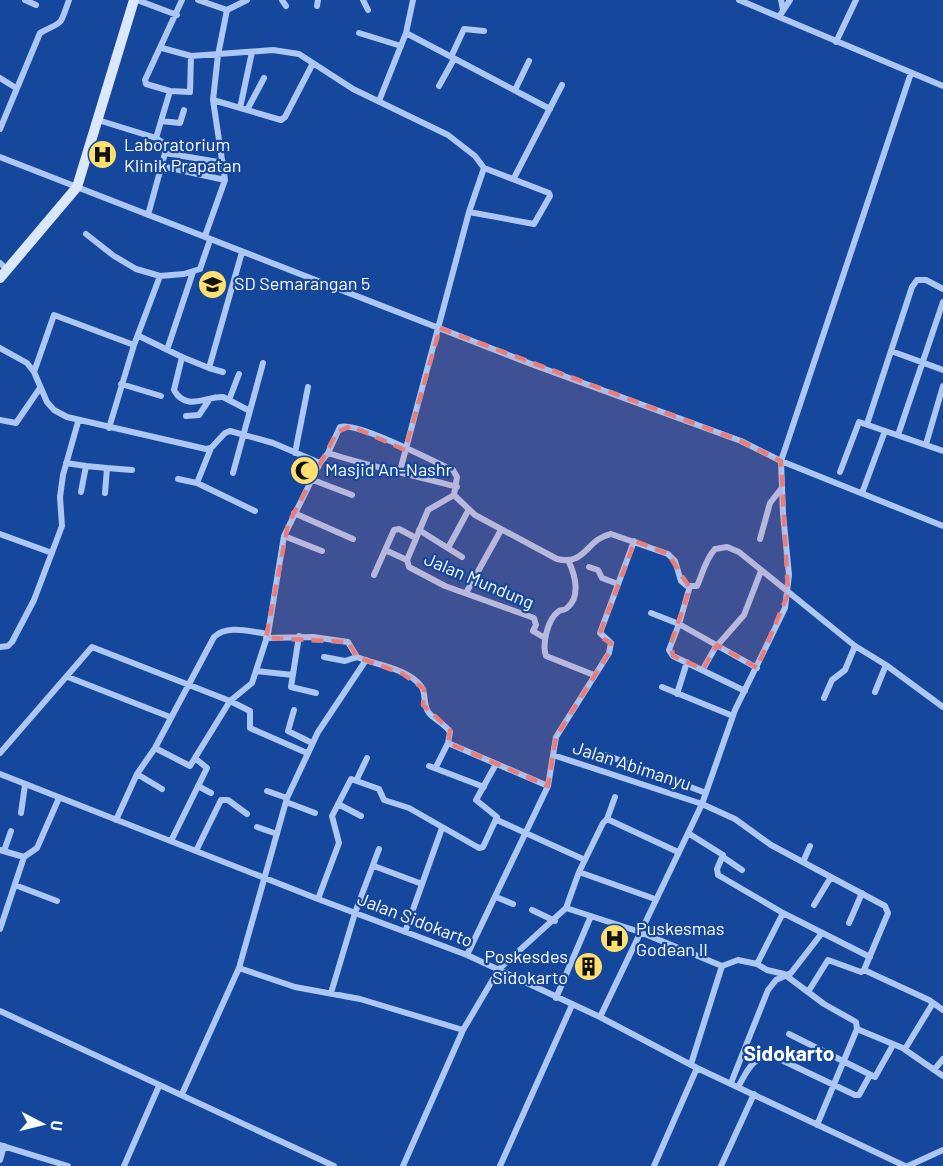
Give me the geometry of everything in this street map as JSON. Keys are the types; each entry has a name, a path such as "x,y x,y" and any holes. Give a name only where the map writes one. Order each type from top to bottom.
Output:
{"main road":[{"path":"2,270 76,187 135,0"}],"street":[{"path":"25,0 36,6"},
{"path":"0,129 40,33 57,27 69,0"},
{"path":"135,0 177,15"},
{"path":"182,0 145,82 170,91 190,92 191,56"},
{"path":"198,0 227,10 247,0"},
{"path":"363,0 368,10"},
{"path":"379,101 406,33 413,0"},
{"path":"739,0 943,86"},
{"path":"781,0 783,10"},
{"path":"779,17 790,0"},
{"path":"836,42 856,0"},
{"path":"86,234 129,264 160,276 200,269 225,180 213,100 218,55 227,10"},
{"path":"439,86 464,29 484,31"},
{"path":"360,33 401,46"},
{"path":"406,33 550,109"},
{"path":"162,48 191,56 291,51 379,101 448,135 475,156 484,168 546,190 550,196 534,224 469,212"},
{"path":"243,109 252,52"},
{"path":"515,90 529,61"},
{"path":"213,100 277,120 285,117 312,64"},
{"path":"600,1017 702,804 733,716 785,608 788,594 781,461 911,73"},
{"path":"0,78 16,88"},
{"path":"243,109 264,78"},
{"path":"514,178 562,85"},
{"path":"156,138 170,91"},
{"path":"161,121 180,123 184,110"},
{"path":"98,120 156,138 165,144 165,153 148,215"},
{"path":"165,153 224,163"},
{"path":"0,157 440,328 741,441 781,461 943,526"},
{"path":"161,166 225,180"},
{"path":"400,471 440,328 469,212 484,168"},
{"path":"209,368 242,252"},
{"path":"167,350 193,272"},
{"path":"109,428 134,345 160,276"},
{"path":"867,424 917,280 926,280 943,289"},
{"path":"898,435 943,305"},
{"path":"34,372 54,315 134,345"},
{"path":"139,336 182,357 223,372"},
{"path":"0,348 27,363 54,410 78,422 211,448"},
{"path":"891,351 943,370"},
{"path":"182,357 175,393 194,403 219,396 248,410"},
{"path":"233,472 248,410 263,363"},
{"path":"229,400 239,374"},
{"path":"121,384 162,396"},
{"path":"926,444 943,386"},
{"path":"295,453 308,387"},
{"path":"0,420 16,423 40,388"},
{"path":"186,416 199,415 209,399"},
{"path":"0,647 8,646 12,642 34,600 62,526 63,513 60,497 66,463 78,422"},
{"path":"840,472 860,422 943,451"},
{"path":"155,748 187,766 196,759 230,701 250,686 267,636 284,536 294,513 314,480 320,462 328,453 337,432 346,425 365,430 453,470 458,477 454,495 468,511 550,556 569,562 578,558 602,536 611,534 668,554 675,561 681,581 690,586 697,586 707,558 715,549 727,548 739,552 855,646 886,665 943,707"},
{"path":"197,483 211,448 228,431 320,462"},
{"path":"862,494 885,431"},
{"path":"328,453 372,467 400,471 457,488"},
{"path":"66,463 132,470"},
{"path":"81,492 86,466"},
{"path":"105,493 106,468"},
{"path":"178,479 197,483 255,511"},
{"path":"314,480 352,495"},
{"path":"760,539 770,503 781,489"},
{"name":"Jalan Mundung","path":"454,495 430,507 407,560 409,567 445,586 534,618 536,625 533,631 545,638"},
{"path":"448,548 468,511"},
{"path":"294,513 353,539"},
{"path":"375,575 396,529 416,538"},
{"path":"466,593 501,530"},
{"path":"419,531 462,557"},
{"path":"0,534 52,553"},
{"path":"284,536 322,551"},
{"path":"467,955 548,786 556,737 611,647 610,641 602,638 600,633 634,541"},
{"path":"385,550 407,560"},
{"path":"569,562 576,591 572,603 556,614 545,638 546,656 594,675"},
{"path":"589,567 598,570 602,578 618,584"},
{"path":"703,669 717,645 744,615 761,571"},
{"path":"690,586 669,650 673,656 745,691"},
{"path":"651,613 679,624 756,668"},
{"path":"116,820 137,774 155,748 170,717 219,632 229,630 267,636 299,636 348,642 357,657"},
{"path":"299,636 291,687 316,693"},
{"path":"824,698 832,680 845,670 855,646"},
{"path":"0,753 92,647 230,701 250,711 250,728 307,753"},
{"path":"324,657 345,661 357,657 404,674 422,687 423,705 430,715 450,732 448,743 433,766 484,787"},
{"path":"182,1094 239,968 263,877 287,800 312,743 366,660"},
{"path":"677,694 687,662"},
{"path":"875,692 886,665"},
{"path":"256,671 293,675"},
{"path":"68,677 170,717"},
{"path":"662,687 733,716"},
{"path":"294,710 288,731 312,743"},
{"path":"448,743 548,786"},
{"name":"Jalan Abimanyu","path":"553,755 702,804 735,819 771,845 862,893 887,910 870,957"},
{"path":"606,755 706,793"},
{"path":"357,779 367,758"},
{"path":"171,841 207,768 196,759"},
{"path":"318,899 339,843 332,820 350,780 357,779 379,789 384,800 409,808 479,848 483,847 497,820 497,815 477,802 496,764"},
{"name":"Jalan Sidokarto","path":"0,774 467,955 600,1017 891,1163 907,1166"},
{"path":"137,774 162,789"},
{"path":"21,813 25,785"},
{"path":"198,786 211,793"},
{"path":"267,791 315,813"},
{"path":"403,1166 463,1030 499,969 555,921 566,908 579,872 607,819 615,797"},
{"path":"0,929 2,917 15,885 15,878 24,857 38,848 59,798"},
{"path":"196,851 221,800 228,800 246,814"},
{"path":"338,804 361,816"},
{"path":"607,819 678,852"},
{"path":"497,820 585,860"},
{"path":"257,827 276,834"},
{"path":"405,932 442,828"},
{"path":"11,831 2,851 24,857"},
{"path":"688,833 742,870"},
{"path":"803,862 810,846"},
{"path":"331,993 356,913 380,849"},
{"path":"723,857 717,869 718,875 783,913 870,957 864,970"},
{"path":"374,866 422,884"},
{"path":"579,872 656,899"},
{"path":"814,905 831,877"},
{"path":"15,885 57,901"},
{"path":"849,923 862,893"},
{"path":"496,897 513,904"},
{"path":"566,908 640,932 722,966"},
{"path":"532,910 555,921"},
{"path":"757,964 783,913"},
{"path":"556,998 591,916"},
{"path":"654,1166 694,1066 722,966 734,960 757,964 766,970 784,974 791,973 822,933"},
{"path":"808,992 828,960 861,972 864,970 943,1010"},
{"path":"239,968 295,987 331,993 463,1030"},
{"path":"784,974 856,1022 857,1029 817,1125"},
{"path":"731,1083 768,990 784,974"},
{"path":"904,1049 933,1003"},
{"path":"500,1166 572,1005"},
{"path":"0,1011 334,1166"},
{"path":"857,1029 904,1049 943,1076"},
{"path":"789,1034 875,1077 893,1044"},
{"path":"738,1087 753,1061 761,1056 773,1056 858,1095 870,1075"},
{"path":"934,1070 943,1059"},
{"path":"124,1166 159,1086"},
{"path":"721,1166 754,1094"},
{"path":"0,1160 2,1146 68,1166"},
{"path":"907,1166 943,1150"}],"highlighted area":[{"path":"440,328 741,441 781,461 788,594 757,668 717,645 703,669 673,656 671,643 690,588 668,554 635,541 599,636 611,643 609,653 556,737 548,786 448,743 450,730 423,705 424,689 403,674 357,657 348,642 266,638 288,524 337,432 351,426 405,450"}],"place":[{"name":"Laboratorium Klinik Prapatan","path":"103,155"},
{"name":"SD Semarangan 5","path":"213,284"},
{"name":"Masjid An-Nashr","path":"304,470"},
{"name":"Puskesmas Godean II","path":"615,939"},
{"name":"Poskesdes Sidokarto","path":"589,967"}],"district":[{"name":"Sidokarto","path":"789,1054"}]}
